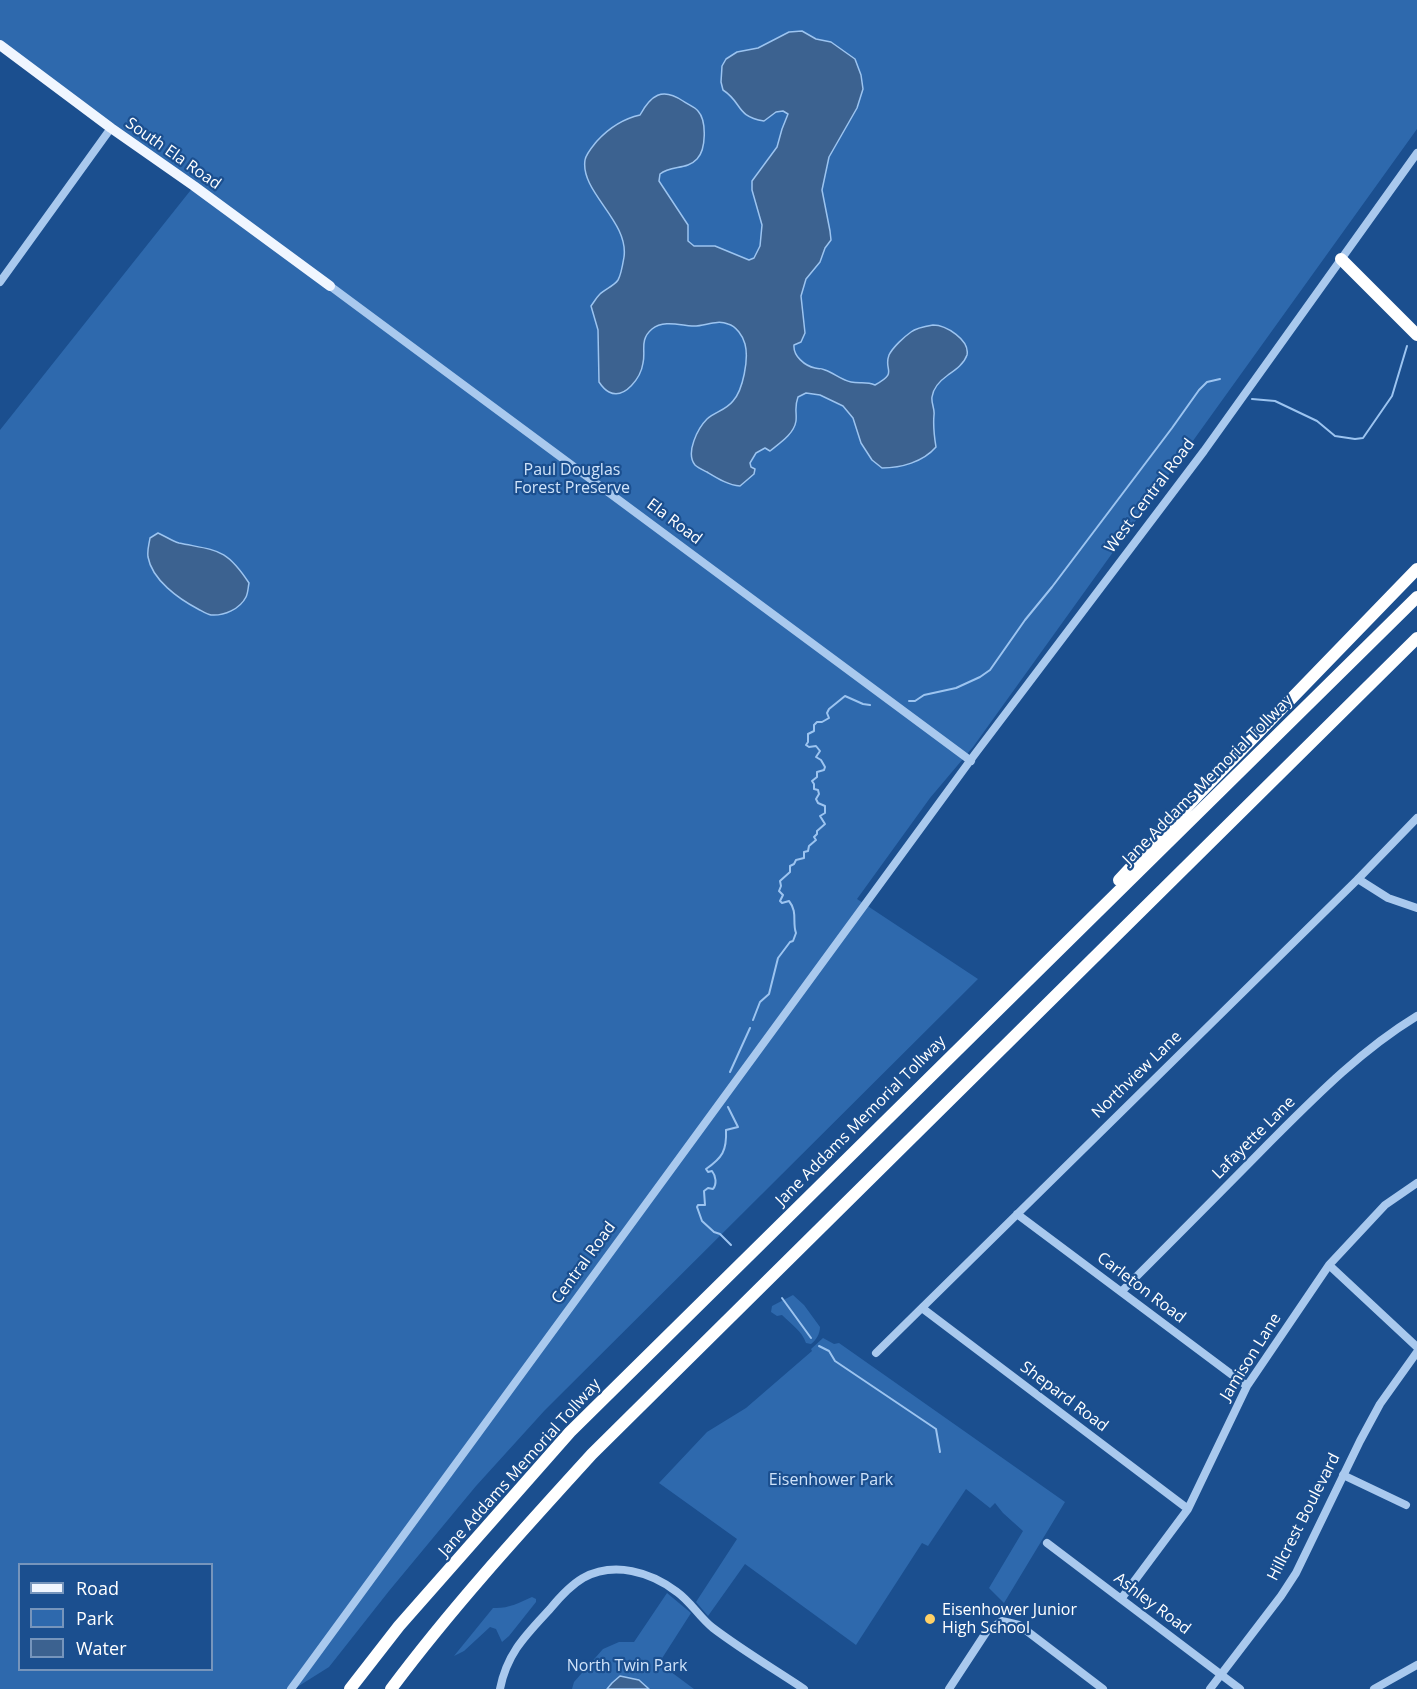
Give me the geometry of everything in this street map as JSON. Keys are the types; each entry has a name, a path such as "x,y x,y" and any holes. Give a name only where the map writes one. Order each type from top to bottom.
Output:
{"highway":[{"path":"1341,259 1417,335"},
{"path":"1041,968 1199,794 1417,568"},
{"name":"Jane Addams Memorial Tollway","path":"350,1689 399,1626 570,1432 1417,597"},
{"path":"391,1689 423,1645 498,1557 592,1454 1417,638"}],"main road":[{"name":"South Ela Road","path":"0,45 330,286"}],"street":[{"path":"0,282 111,128"},
{"name":"West Central Road","path":"902,854 1204,451 1417,153"},
{"name":"Ela Road","path":"330,286 971,761"},
{"name":"Northview Lane","path":"876,1353 1358,879 1417,818"},
{"name":"Central Road","path":"291,1689 902,854"},
{"path":"1358,879 1388,898 1417,908"},
{"name":"Lafayette Lane","path":"1121,1292 1320,1092 1396,1028 1417,1016"},
{"name":"Jamison Lane","path":"1121,1599 1188,1509 1246,1386 1329,1265 1385,1205 1417,1183"},
{"name":"Carleton Road","path":"1017,1214 1246,1386"},
{"path":"1329,1265 1417,1347"},
{"name":"Shepard Road","path":"922,1308 1188,1509"},
{"name":"Hillcrest Boulevard","path":"1210,1689 1296,1573 1380,1404 1417,1352"},
{"path":"1343,1475 1406,1505"},
{"name":"Ashley Road","path":"1047,1543 1240,1689"},
{"path":"500,1689 503,1672 525,1635 582,1578 597,1572 629,1570 645,1574 679,1593 711,1626 804,1689"},
{"path":"949,1689 987,1631 1002,1621 1019,1625 1103,1689"},
{"path":"1374,1689 1417,1665"}],"green space":[{"name":"Paul Douglas Forest Preserve","path":"0,0 1417,0 1417,129 973,747 930,798 857,899 978,979 545,1410 476,1486 329,1667 294,1689 0,1689 0,430 194,186 0,45"},
{"path":"793,1295 804,1305 820,1327 815,1341 811,1344 806,1343 799,1331 782,1315 777,1316 771,1312 772,1306"},
{"name":"Eisenhower Park","path":"823,1338 834,1344 839,1343 1065,1502 1004,1603 989,1588 1023,1531 995,1503 990,1508 966,1489 928,1546 922,1543 856,1645 745,1564 708,1616 696,1602 737,1539 659,1483 707,1432 746,1408 812,1351 811,1349"},
{"name":"North Twin Park","path":"667,1593 691,1613 659,1663 694,1689 572,1689 574,1682 603,1649 619,1642 634,1642"},
{"path":"532,1597 536,1599 536,1602 502,1642 496,1629 490,1627 464,1651 454,1656 493,1608 508,1607"}],"water":[{"path":"802,31 816,39 831,42 855,59 863,89 857,108 829,157 822,190 831,240 820,262 806,279 801,296 805,333 801,342 794,345 795,353 800,360 811,367 825,370 854,383 875,385 888,374 889,355 893,349 908,334 919,328 933,325 956,334 965,344 967,355 962,364 943,379 934,390 932,399 936,447 925,457 897,467 882,468 872,460 861,443 853,418 843,406 820,395 806,393 798,397 795,426 786,438 770,451 765,448 756,453 750,463 755,469 754,474 740,486 723,481 698,467 692,460 691,454 694,441 703,423 730,404 737,396 742,382 746,366 746,350 743,338 734,327 719,322 696,326 671,324 656,326 646,337 642,369 631,386 615,394 599,382 598,330 591,306 600,294 618,280 624,257 624,244 613,219 590,184 585,172 585,160 597,141 606,132 640,115 653,98 669,94 683,101 697,110 703,121 702,149 693,162 664,171 660,174 659,181 688,225 688,241 694,246 715,246 749,260 754,258 760,246 762,225 752,190 752,181 777,147 788,114 783,111 776,112 764,121 748,116 723,90 722,66 726,59 737,52 758,48 789,32"},
{"path":"158,533 176,542 220,553 234,563 249,583 247,594 240,605 231,611 211,615 191,605 167,588 155,573 148,557 150,538"},
{"path":"620,1676 639,1680 649,1689 607,1689"}],"waterway":[{"path":"1252,399 1275,401 1317,421 1335,436 1363,438 1392,396 1407,346"},
{"path":"909,701 956,688 990,670 1025,620 1199,390 1207,382 1220,379"},
{"path":"753,1020 760,1002 769,994 778,958 793,941 796,933 792,905 789,901 782,903 780,901 783,895 779,891 780,881 790,872 790,866 796,860 804,858 804,852 808,851 809,846 816,840 814,837 817,831 825,824 820,816 825,813 825,806 818,803 816,799 819,794 818,790 814,789 812,781 817,777 817,772 824,770 825,767 816,757 820,751 816,746 806,745 808,734 814,731 814,725 817,722 829,718 827,713 829,709 845,696 870,705"},
{"path":"730,1072 750,1028"},
{"path":"728,1107 738,1127 726,1130 726,1143 722,1153 706,1169 708,1172 712,1171 716,1180 715,1185 713,1189 708,1188 704,1191 705,1205 697,1207 702,1221 731,1245"},
{"path":"782,1298 811,1338"},
{"path":"819,1346 829,1351 835,1361 936,1429 940,1452"}],"place":[{"name":"Eisenhower Junior High School","path":"930,1619"}]}
